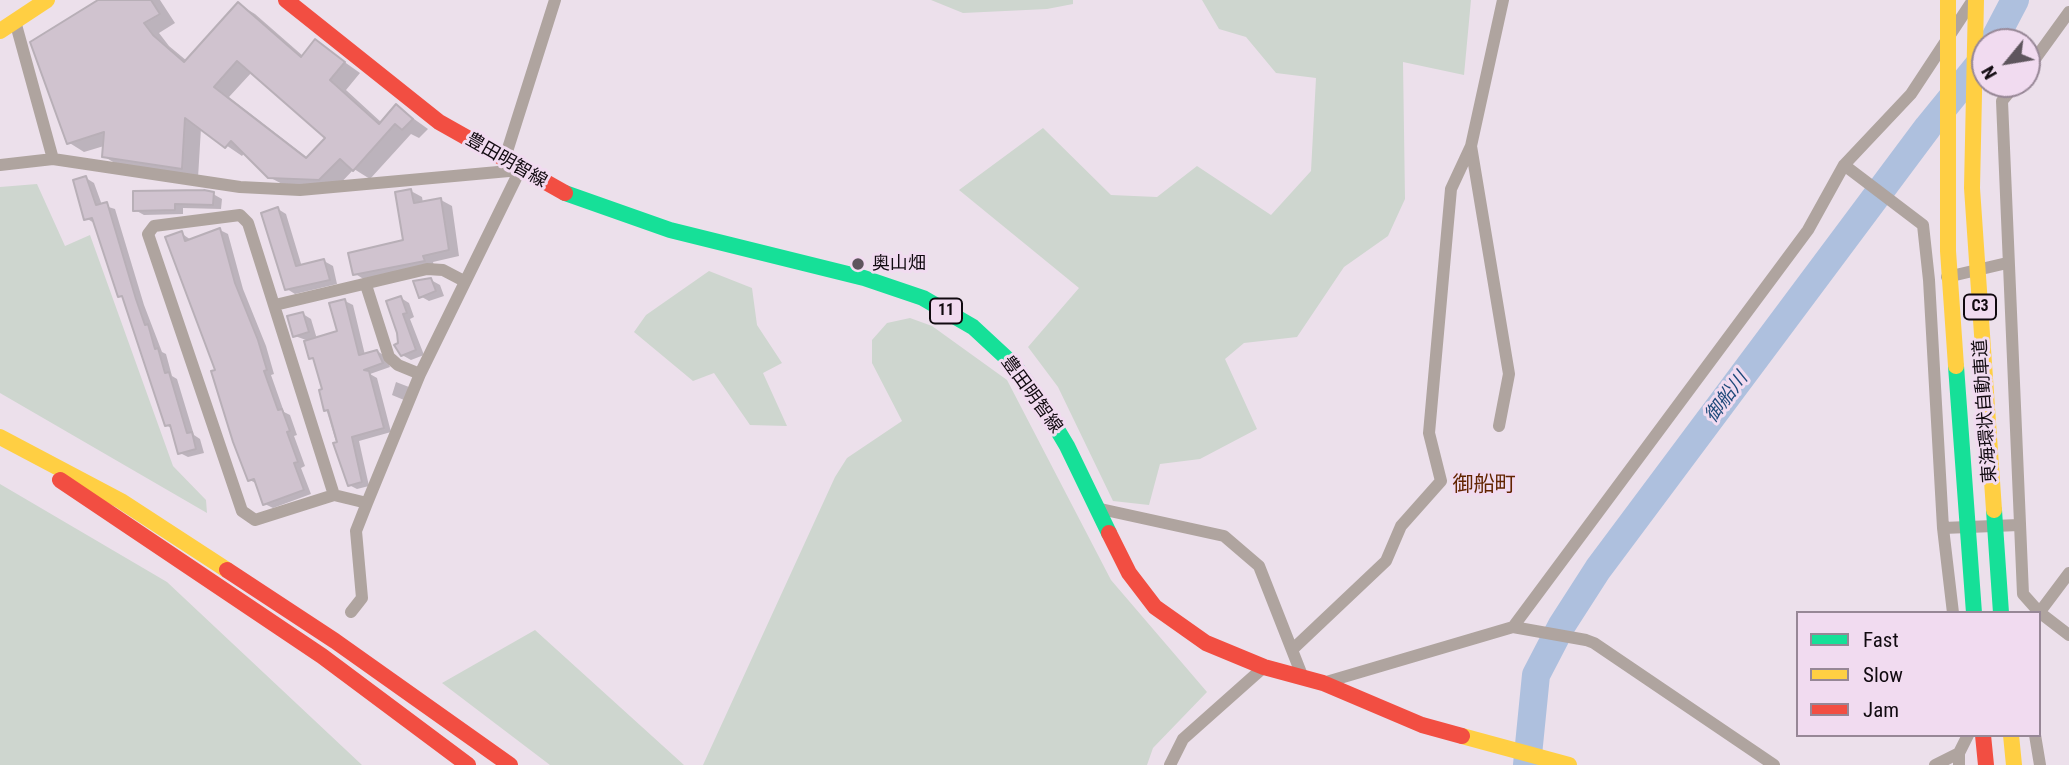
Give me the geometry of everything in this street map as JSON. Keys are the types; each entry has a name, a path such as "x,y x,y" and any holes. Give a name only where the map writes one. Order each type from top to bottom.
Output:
{"main road":[{"path":"0,31 47,0"},
{"name":"豊田明智線","path":"286,0 439,122 520,170 571,196 670,230 803,261 923,298 973,327 1014,365 1039,399 1067,446 1129,573 1155,607 1206,643 1264,667 1322,682 1422,724 1569,765"},
{"name":"東海環状自動車道","path":"1948,0 1948,251 1974,611"},
{"name":"東海環状自動車道","path":"1975,0 1972,188 2001,611"},
{"path":"3,439 108,514 322,656 468,765"},
{"path":"3,439 121,500 335,640 510,765"},
{"path":"1983,737 1986,765"},
{"path":"2011,737 2014,765"}],"street":[{"path":"504,161 555,0"},
{"path":"1293,648 1386,561 1401,526 1441,481 1429,433 1451,189 1471,146 1503,0"},
{"path":"1513,627 1808,230 1848,169 1911,94 1975,0"},
{"path":"2041,51 2069,12"},
{"path":"15,21 53,159"},
{"path":"2004,98 2001,102 2007,263 2023,594 2038,611"},
{"path":"1471,146 1509,374 1499,426"},
{"path":"0,165 53,159 240,187 300,190 520,170"},
{"path":"1848,169 1923,225 1929,281 1943,528 1953,611"},
{"path":"351,612 362,598 356,531 420,374 520,170"},
{"path":"334,495 248,223 240,215 154,226 148,234 242,511 255,520 334,495 367,503"},
{"path":"1929,281 2007,263"},
{"path":"275,305 427,269 443,270 464,281"},
{"path":"366,285 389,356 398,365 420,374"},
{"path":"1096,508 1224,536 1259,566 1303,678"},
{"path":"1943,528 2019,524"},
{"path":"2040,611 2069,573"},
{"path":"2041,614 2069,635"},
{"path":"1322,682 1513,627 1586,640 1774,765"},
{"path":"1170,765 1183,739 1264,667"},
{"path":"1935,765 1959,759 1967,737"},
{"path":"2035,737 2040,765"}],"shaded area":[{"path":"931,0 1073,0 1073,4 1047,9 963,13"},
{"path":"1202,0 1471,0 1464,75 1403,62 1405,199 1388,236 1344,267 1297,337 1244,343 1225,359 1257,429 1200,459 1160,464 1149,505 1113,501 1058,387 1028,347 1079,288 959,190 1043,128 1111,195 1157,197 1197,166 1271,215 1311,171 1316,78 1276,73 1246,37 1219,29"},
{"path":"37,184 65,246 90,235 173,466 206,500 207,513 0,393 0,187"},
{"path":"709,271 752,288 757,325 782,363 763,373 787,426 750,425 714,373 693,381 634,332 646,315"},
{"path":"910,318 932,326 1007,380 1111,580 1207,692 1153,748 1147,765 703,765 835,477 847,458 902,421 872,363 872,340 887,323"},
{"path":"0,484 167,582 362,765 0,765"},
{"path":"535,630 684,765 550,765 442,683"}],"building":[{"path":"98,0 151,0 160,14 144,23 153,35 184,62 238,2 301,57 315,39 345,62 330,80 379,124 396,104 413,119 402,130 395,124 353,171 340,159 319,180 268,178 231,141 225,148 185,118 182,169 102,157 104,132 67,144 30,42","holes":["237,61 325,138 306,158 214,87"]},
{"path":"86,176 96,205 107,202 145,325 148,324 155,349 158,348 165,373 169,372 187,433 192,432 196,449 178,454 170,425 165,426 122,296 118,297 92,218 84,220 73,180"},
{"path":"411,189 414,203 441,198 449,250 423,256 425,261 353,275 348,253 403,240 395,192"},
{"path":"133,191 214,192 213,205 175,204 175,210 133,211"},
{"path":"278,207 296,266 324,259 330,280 285,290 261,213"},
{"path":"220,228 235,283 258,340 267,370 264,371 278,410 282,409 290,431 287,432 298,462 294,463 304,490 263,505 254,479 248,481 233,442 211,371 215,370 165,237 182,231 185,241"},
{"path":"431,278 436,291 419,298 413,281"},
{"path":"401,296 407,313 403,314 416,350 401,356 394,345 398,343 397,333 386,301"},
{"path":"345,299 359,355 377,350 383,363 364,370 369,371 384,428 352,437 362,482 348,486 333,443 337,442 328,410 324,411 319,390 322,389 313,358 309,359 304,341 337,331 329,303"},
{"path":"303,312 309,332 293,337 287,316"}],"waterway":[{"name":"御船川","path":"2000,28 2015,0"},
{"name":"御船川","path":"1527,765 1536,675 1562,625 1598,569 1928,127 1971,74"}],"traffic: fast":[{"path":"565,193 670,230 864,278 923,298 973,327 1014,365 1039,399 1067,446 1109,533"},
{"path":"1956,366 1974,611"},
{"path":"1994,510 2001,611"}],"traffic: slow":[{"path":"0,31 47,0"},
{"path":"1948,0 1948,251 1956,366"},
{"path":"1976,0 1972,188 1994,510"},
{"path":"0,437 121,501 227,570"},
{"path":"1462,736 1569,765"},
{"path":"2011,737 2014,765"}],"traffic: jam":[{"path":"286,0 439,122 565,193"},
{"path":"60,480 322,656 468,765"},
{"path":"1109,533 1129,573 1155,607 1206,643 1264,667 1323,683 1422,725 1462,736"},
{"path":"227,570 335,641 510,765"},
{"path":"1983,737 1986,765"}],"place":[{"name":"奥山畑","path":"858,264"}],"district":[{"name":"御船町","path":"1484,486"}]}
